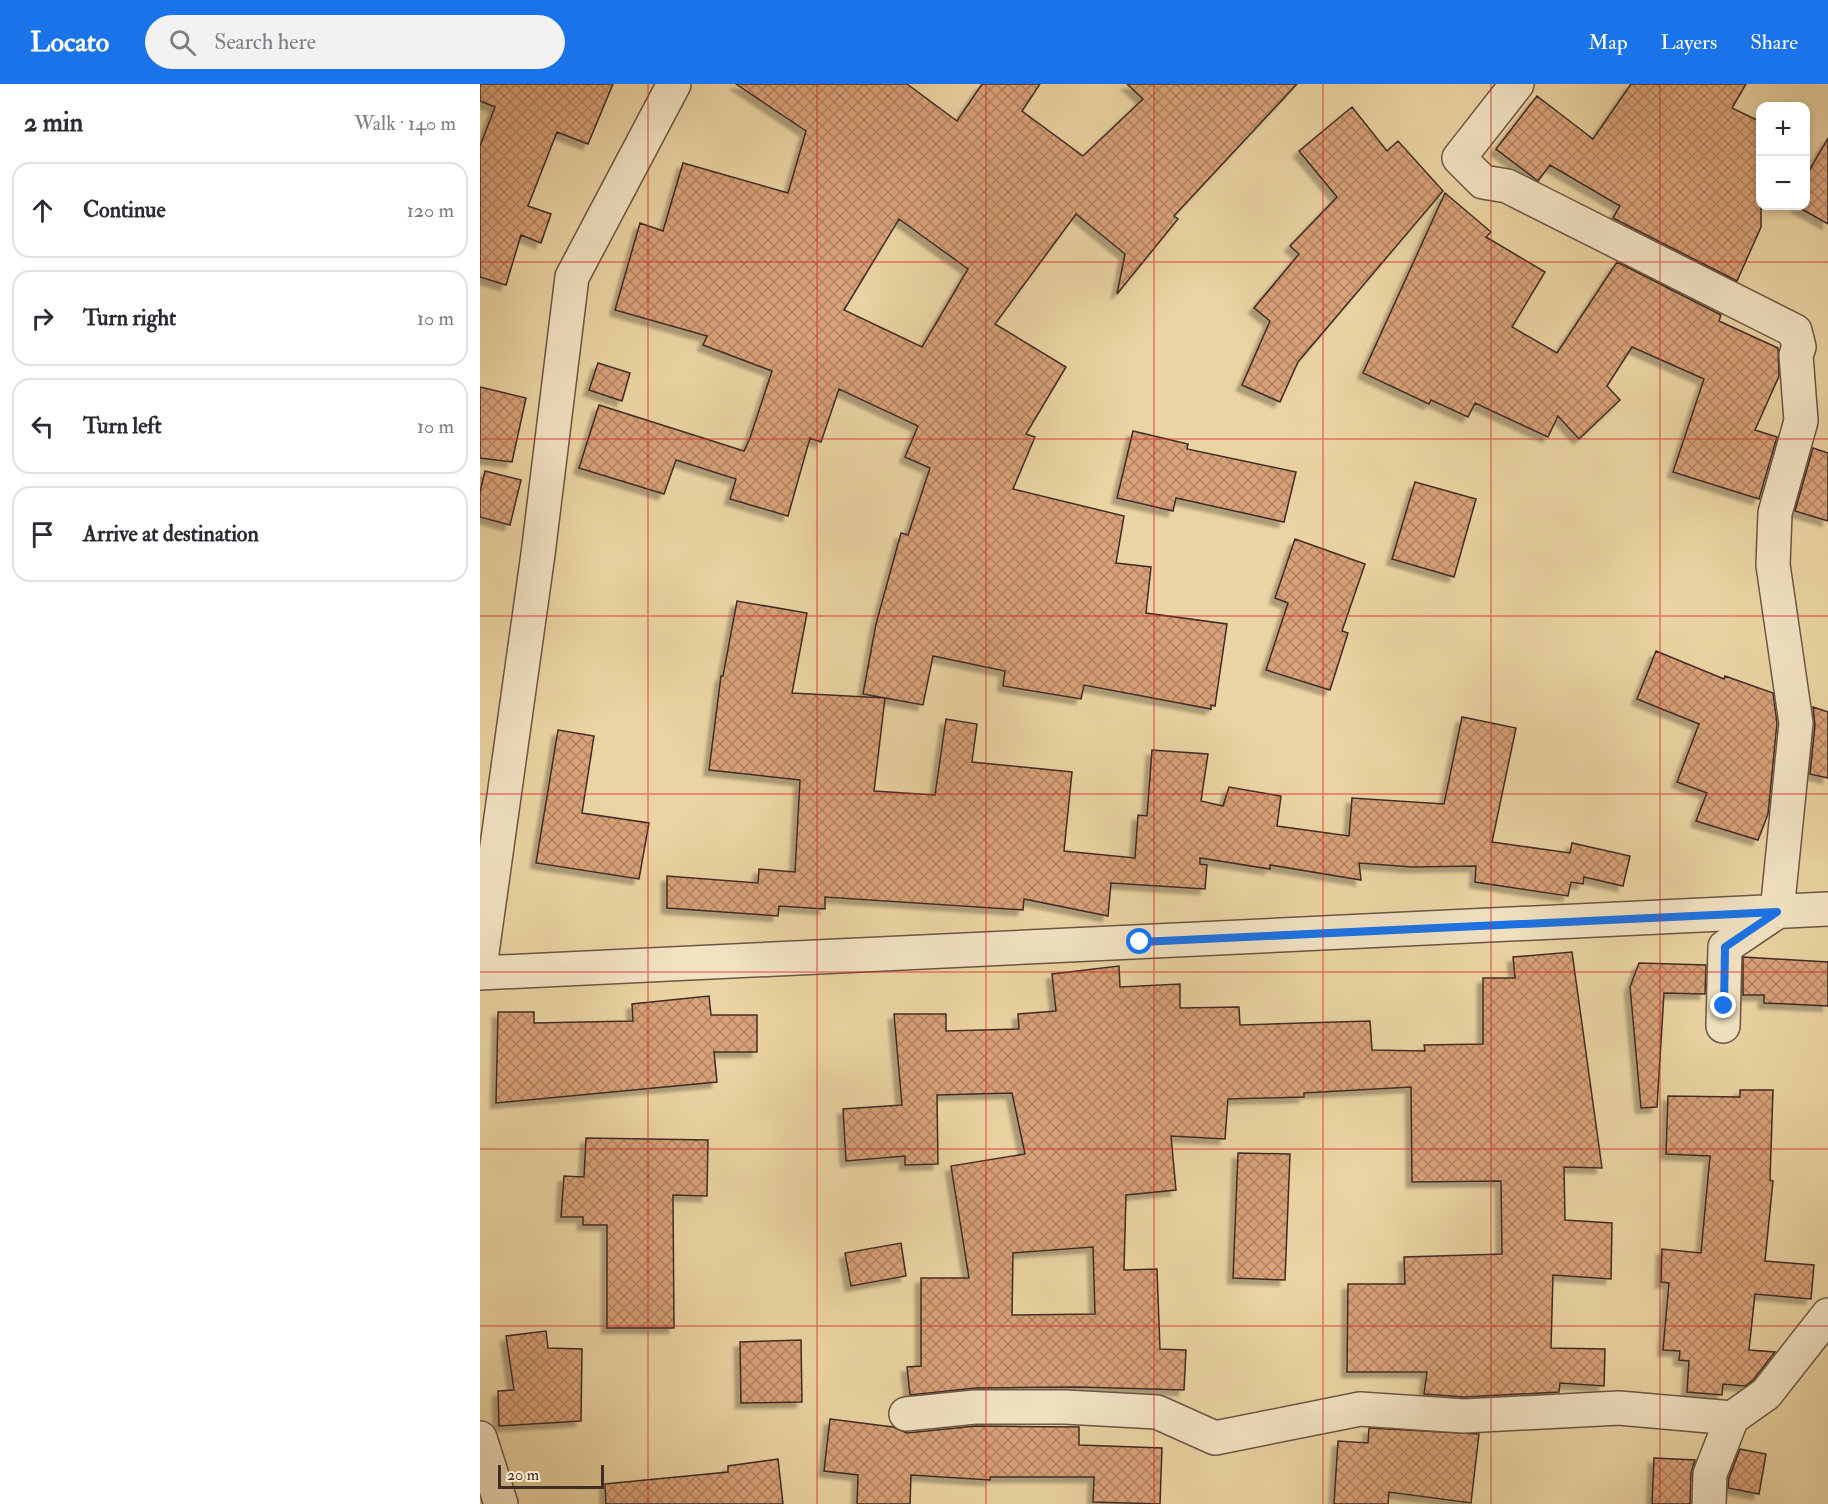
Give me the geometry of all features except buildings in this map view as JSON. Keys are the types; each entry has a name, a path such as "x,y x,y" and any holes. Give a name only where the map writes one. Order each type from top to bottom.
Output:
{"street":[{"path":"480,967 538,554 572,277 674,84"},
{"path":"1518,84 1459,158 1483,182 1507,186 1795,330 1799,347 1796,355 1801,421 1775,513 1773,565 1796,723 1777,912"},
{"path":"480,973 1828,909"},
{"path":"1724,1026 1725,947 1777,912"},
{"path":"1709,1504 1710,1474 1732,1418 1766,1394 1828,1315"},
{"path":"906,1414 975,1407 1054,1407 1157,1412 1215,1438 1360,1409 1464,1416 1618,1407 1732,1418"},
{"path":"480,1438 501,1504"}],"route":[{"path":"1140,942 1777,912 1725,947 1724,1006"}]}
